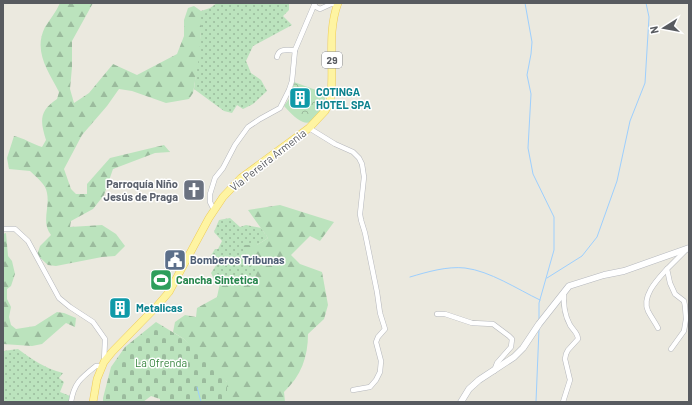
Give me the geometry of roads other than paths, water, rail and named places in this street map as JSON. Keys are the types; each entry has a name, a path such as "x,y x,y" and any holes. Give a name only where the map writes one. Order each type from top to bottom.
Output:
{"main road":[{"name":"Vía Pereira Armenia","path":"93,402 97,379 103,364 112,352 169,292 214,210 226,192 241,178 309,128 325,111 330,98 332,81 332,29 337,4"}],"street":[{"path":"214,210 210,202 210,194 215,178 223,168 235,145 248,127 280,108 289,90 295,50 315,5 320,9 328,5 337,4"},
{"path":"276,57 282,50 295,50"},
{"path":"309,128 335,144 353,152 359,158 363,169 364,177 360,214 377,292 380,313 385,329 378,337 376,342 381,361 380,372 376,380 370,387 353,390"},
{"path":"3,229 15,229 28,241 59,298 93,322 105,339 103,364 96,366 77,383 73,390 71,402"},
{"path":"658,328 647,310 647,299 655,283 688,248"},
{"path":"461,402 469,389 479,380 514,357 523,348 569,286 604,275 624,271 688,248"},
{"path":"667,269 670,283 675,294 684,301 686,306 684,331 671,349"},
{"path":"563,402 570,380 565,360 566,354 578,339 578,336 568,319 563,305 564,292"},
{"path":"437,314 445,314 472,323 493,324 512,339 511,347 497,363 494,371"}],"waterway":[{"path":"525,3 532,42 527,75 531,94 528,148 533,174 554,217 554,250 539,303 539,319"},
{"path":"547,278 582,256 597,237 617,181 630,121 645,83 649,17 646,3"},
{"path":"410,277 430,271 465,268 494,277 540,300"},
{"path":"536,402 539,329"},
{"path":"197,387 201,402"}],"place":[{"name":"COTINGA HOTEL SPA","path":"300,98"},
{"name":"Parroquía Niño Jesús de Praga","path":"194,190"},
{"name":"Bomberos Tribunas","path":"175,260"},
{"name":"Cancha Sintetica","path":"161,280"},
{"name":"Metalicas","path":"120,308"}],"park label":[{"name":"La Ofrenda","path":"161,363"}]}
